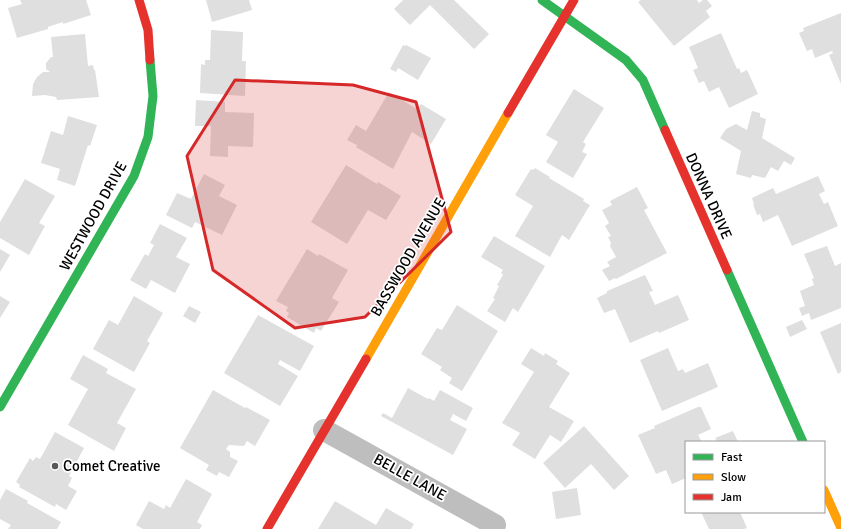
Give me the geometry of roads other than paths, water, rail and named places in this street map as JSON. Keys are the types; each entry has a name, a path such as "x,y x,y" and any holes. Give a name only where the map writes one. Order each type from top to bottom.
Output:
{"street":[{"name":"WESTWOOD DRIVE","path":"0,407 134,176 148,137 153,96 148,30 139,0"},
{"name":"DONNA DRIVE","path":"542,0 626,60 643,80 803,441"},
{"name":"BASSWOOD AVENUE","path":"266,529 574,0"},
{"name":"BELLE LANE","path":"324,430 496,525"},
{"path":"825,492 841,528"}],"place":[{"name":"Comet Creative","path":"55,466"}]}
